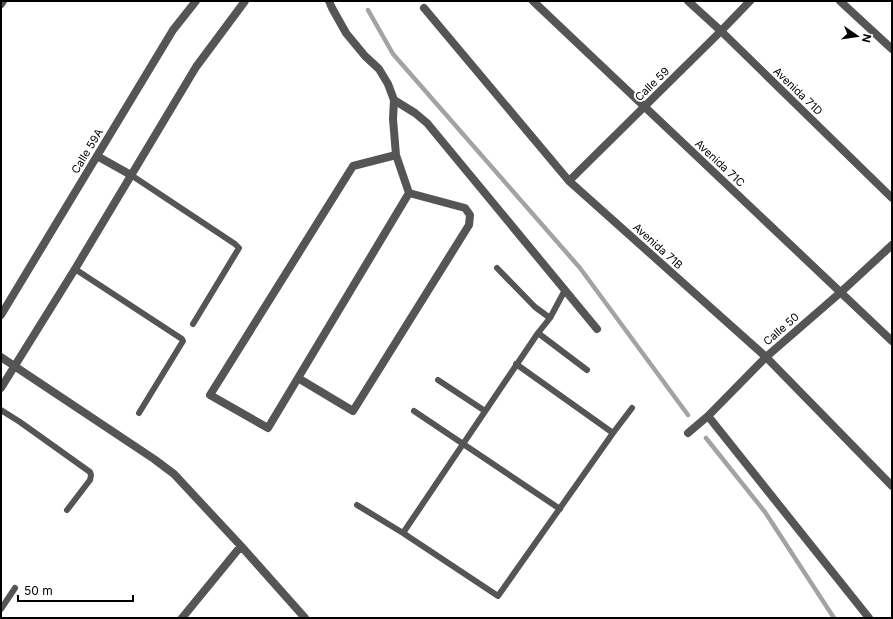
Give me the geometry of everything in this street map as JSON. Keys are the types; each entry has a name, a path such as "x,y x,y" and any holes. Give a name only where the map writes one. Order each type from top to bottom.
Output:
{"street":[{"name":"Calle 59A","path":"1,314 173,30 196,1"},
{"path":"1,388 75,269 196,67 245,1"},
{"path":"329,1 346,33 365,56 379,69 388,84 394,100 393,119 396,155 409,193 268,428 210,395 353,166 396,155"},
{"name":"Avenida 71C","path":"533,1 892,341"},
{"name":"Avenida 71D","path":"688,1 892,198"},
{"name":"Calle 59","path":"570,181 721,32 750,1"},
{"path":"840,1 892,49"},
{"name":"Avenida 71B","path":"424,8 570,181 766,357 892,486"},
{"path":"394,100 415,113 427,123 597,329"},
{"path":"97,156 131,175"},
{"path":"298,378 352,411 469,226 470,215 465,208 409,193"},
{"name":"Calle 50","path":"688,433 708,416 766,357 841,292 892,244"},
{"path":"1,357 154,459 174,474 305,618"},
{"path":"708,416 869,618"},
{"path":"182,618 241,546"}],"lane":[{"path":"131,175 239,248 193,324"},
{"path":"497,268 536,307 550,318"},
{"path":"75,269 183,341 139,413"},
{"path":"403,533 516,364 550,318 565,290"},
{"path":"538,333 587,370"},
{"path":"516,364 613,433"},
{"path":"438,380 485,411"},
{"path":"357,505 403,533 498,596 632,408"},
{"path":"1,410 27,427 90,472 92,475 90,480 67,510"},
{"path":"414,411 560,509"},
{"path":"1,609 15,588"}],"waterway":[{"path":"368,10 393,54 580,268 688,415"},
{"path":"706,438 765,512 834,618"}]}
